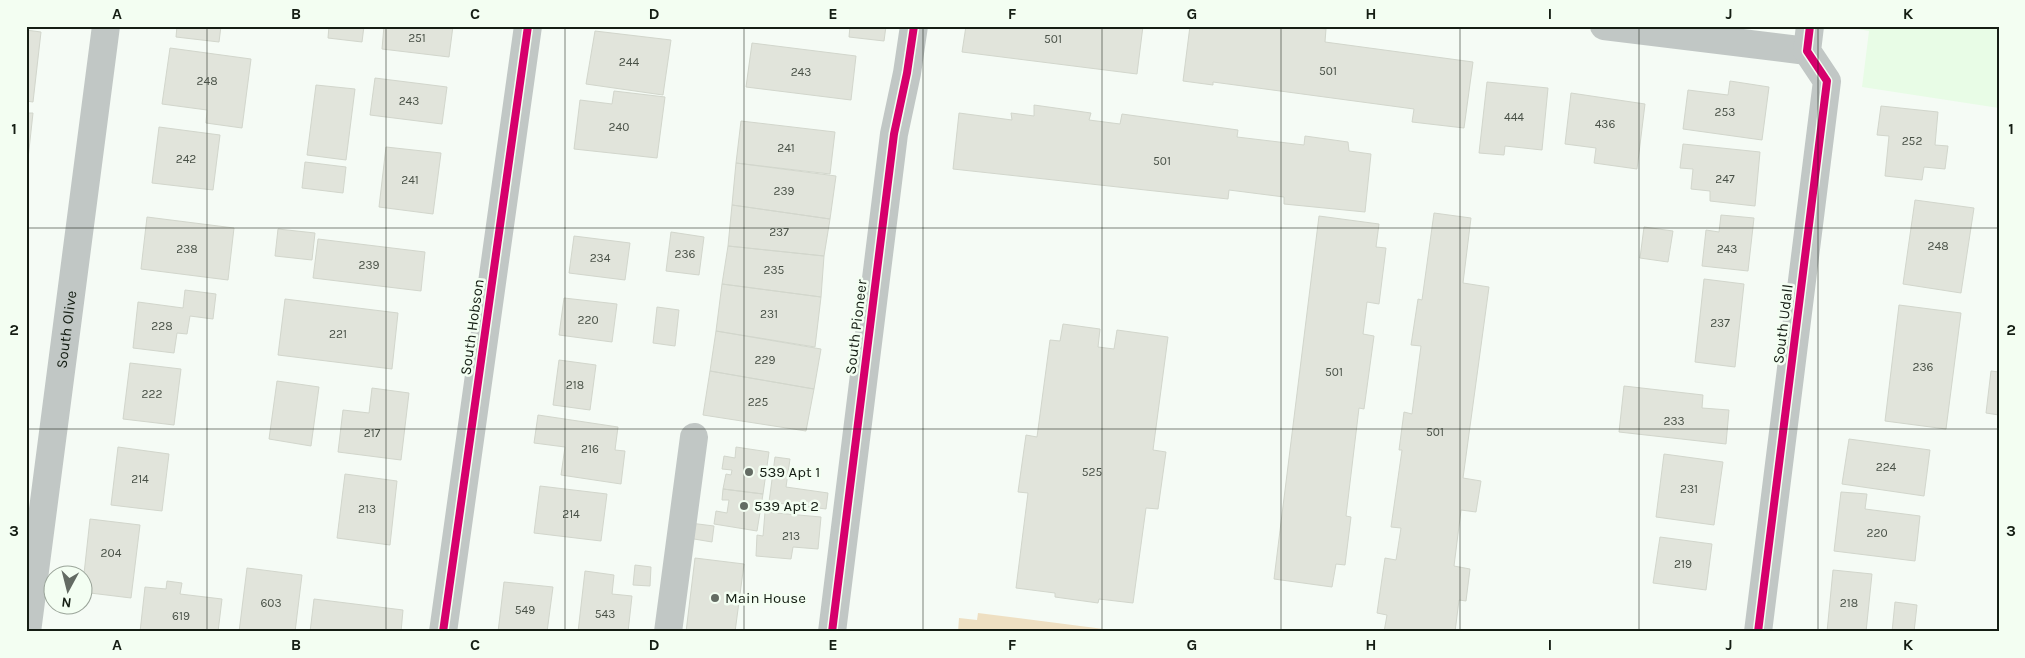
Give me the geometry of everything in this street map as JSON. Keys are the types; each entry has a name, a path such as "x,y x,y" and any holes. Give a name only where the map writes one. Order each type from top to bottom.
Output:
{"street":[{"name":"South Olive","path":"28,632 106,26"},
{"name":"South Hobson","path":"443,632 528,26"},
{"name":"South Pioneer","path":"832,632 894,134 907,73 914,26"},
{"path":"1604,26 1808,38"},
{"name":"South Udall","path":"1758,632 1827,81 1808,38"},
{"path":"668,632 694,437"}],"shaded area":[{"path":"1841,26 1999,26 1999,108 1862,87 1869,31"},
{"path":"978,613 1127,632 958,632 959,618 977,620"}],"building":[{"path":"177,26 221,26 219,42 176,37"},
{"path":"329,26 364,26 362,42 328,38"},
{"path":"384,26 453,26 449,57 382,49"},
{"path":"850,26 886,26 884,41 849,37"},
{"path":"966,26 1143,26 1137,74 962,52"},
{"path":"1190,26 1303,26 1326,29 1325,42 1473,62 1464,128 1412,122 1414,109 1213,82 1213,85 1183,81"},
{"path":"26,30 41,32 33,102 26,101"},
{"path":"595,31 671,40 663,95 586,84"},
{"path":"752,43 856,56 851,100 746,87"},
{"path":"170,48 251,59 242,128 206,123 207,110 162,104"},
{"path":"375,78 447,87 442,124 370,115"},
{"path":"1730,81 1769,87 1762,140 1683,129 1688,90 1728,95"},
{"path":"1487,82 1548,88 1542,150 1505,146 1504,155 1479,153"},
{"path":"316,85 355,89 346,160 307,155"},
{"path":"614,91 665,97 657,158 574,149 580,100 612,104"},
{"path":"1571,93 1645,104 1637,169 1594,163 1596,148 1565,144"},
{"path":"1034,105 1091,113 1089,120 1120,124 1122,114 1238,130 1237,137 1304,145 1305,136 1348,142 1349,151 1371,154 1365,212 1284,204 1284,197 1229,190 1228,199 953,169 959,113 1012,120 1011,113 1034,116"},
{"path":"1881,106 1938,112 1935,145 1948,146 1945,169 1924,167 1922,180 1885,176 1889,136 1877,135"},
{"path":"26,113 33,113 26,177"},
{"path":"741,121 835,132 830,174 736,163"},
{"path":"159,127 220,135 213,190 152,183"},
{"path":"1683,144 1760,152 1755,206 1710,201 1710,191 1691,189 1693,169 1680,168"},
{"path":"386,147 441,153 433,214 379,207"},
{"path":"305,162 346,167 343,193 302,188"},
{"path":"736,163 836,176 830,219 732,205"},
{"path":"1915,200 1974,208 1961,293 1903,284"},
{"path":"732,205 830,219 824,256 728,246"},
{"path":"1434,213 1471,218 1463,283 1489,287 1463,478 1481,481 1476,512 1461,510 1454,566 1470,569 1466,601 1459,600 1455,632 1384,632 1387,615 1377,613 1385,558 1396,560 1401,528 1391,527 1402,450 1399,450 1404,412 1412,414 1421,346 1411,345 1418,299 1422,300"},
{"path":"1721,215 1754,218 1748,271 1702,266 1706,230 1719,232"},
{"path":"1319,216 1379,224 1376,247 1386,248 1379,304 1367,302 1363,334 1374,336 1364,409 1359,408 1346,516 1351,517 1345,565 1336,564 1332,587 1274,579"},
{"path":"147,217 234,228 228,280 141,269"},
{"path":"1644,227 1673,231 1668,262 1640,258"},
{"path":"278,229 315,233 312,260 275,256"},
{"path":"671,232 704,237 699,275 666,271"},
{"path":"574,236 630,243 625,280 569,273"},
{"path":"318,239 425,252 421,291 313,278"},
{"path":"728,246 824,256 821,297 722,284"},
{"path":"1704,279 1744,284 1735,367 1695,362"},
{"path":"722,284 821,297 815,347 716,331"},
{"path":"185,290 216,294 213,319 190,316 187,334 177,333 174,353 133,348 138,302 183,308"},
{"path":"564,298 617,304 612,342 559,335"},
{"path":"285,299 398,313 392,369 278,355"},
{"path":"1899,305 1961,313 1946,429 1885,421"},
{"path":"657,307 679,310 675,346 653,343"},
{"path":"1063,324 1100,329 1098,347 1114,349 1117,330 1168,337 1153,450 1166,452 1158,509 1146,508 1133,603 1099,599 1098,603 1055,597 1055,593 1016,588 1028,493 1018,492 1026,435 1037,437 1050,340 1060,341"},
{"path":"716,331 821,349 814,389 710,371"},
{"path":"559,360 596,365 590,410 553,405"},
{"path":"130,363 181,369 174,425 123,419"},
{"path":"710,371 814,389 806,431 703,415"},
{"path":"1991,371 1999,372 1999,415 1986,413"},
{"path":"277,381 319,387 311,446 269,439"},
{"path":"1624,386 1703,395 1702,408 1729,410 1726,444 1619,432"},
{"path":"372,388 409,393 401,460 338,452 343,410 369,413"},
{"path":"538,415 618,427 615,450 625,451 621,484 561,475 565,447 534,443"},
{"path":"1849,439 1930,450 1924,496 1842,484"},
{"path":"118,447 169,454 162,511 111,505"},
{"name":"539 Apt 1","path":"736,447 769,452 763,494 723,489 726,474 731,475 732,470 722,469 724,456 735,458"},
{"path":"1664,454 1723,462 1714,525 1656,517"},
{"path":"775,457 790,459 786,487 828,493 826,509 769,502"},
{"path":"345,474 397,481 390,545 337,538"},
{"path":"540,486 607,494 601,541 534,533"},
{"name":"539 Apt 2","path":"723,489 763,494 757,531 714,524 716,511 727,513 729,500 722,500"},
{"path":"1841,492 1867,494 1865,509 1920,516 1915,561 1834,551"},
{"path":"765,512 821,517 818,549 793,547 791,559 756,556 757,535 763,536"},
{"path":"90,519 140,525 131,598 92,593 92,566 85,566"},
{"path":"690,523 714,526 712,542 688,538"},
{"path":"1660,537 1712,544 1706,590 1653,583"},
{"name":"Main House","path":"695,558 744,564 735,632 686,632"},
{"path":"635,565 651,567 650,586 633,585"},
{"path":"247,568 302,575 295,632 239,632"},
{"path":"1833,570 1872,574 1866,632 1827,632"},
{"path":"585,571 614,575 612,594 632,596 628,632 578,632"},
{"path":"167,581 182,583 180,594 222,599 218,632 140,632 145,587 166,589"},
{"path":"504,582 553,587 547,632 498,632"},
{"path":"314,599 403,610 401,632 310,632"},
{"path":"1895,602 1917,605 1914,632 1892,632"}],"cycle path":[{"path":"443,632 528,26"},
{"path":"832,632 894,134 907,73 914,26"},
{"path":"1758,632 1827,81 1807,51 1810,26"}],"place":[{"name":"539 Apt 1","path":"749,472"},
{"name":"539 Apt 2","path":"744,506"},
{"name":"Main House","path":"715,598"}]}
